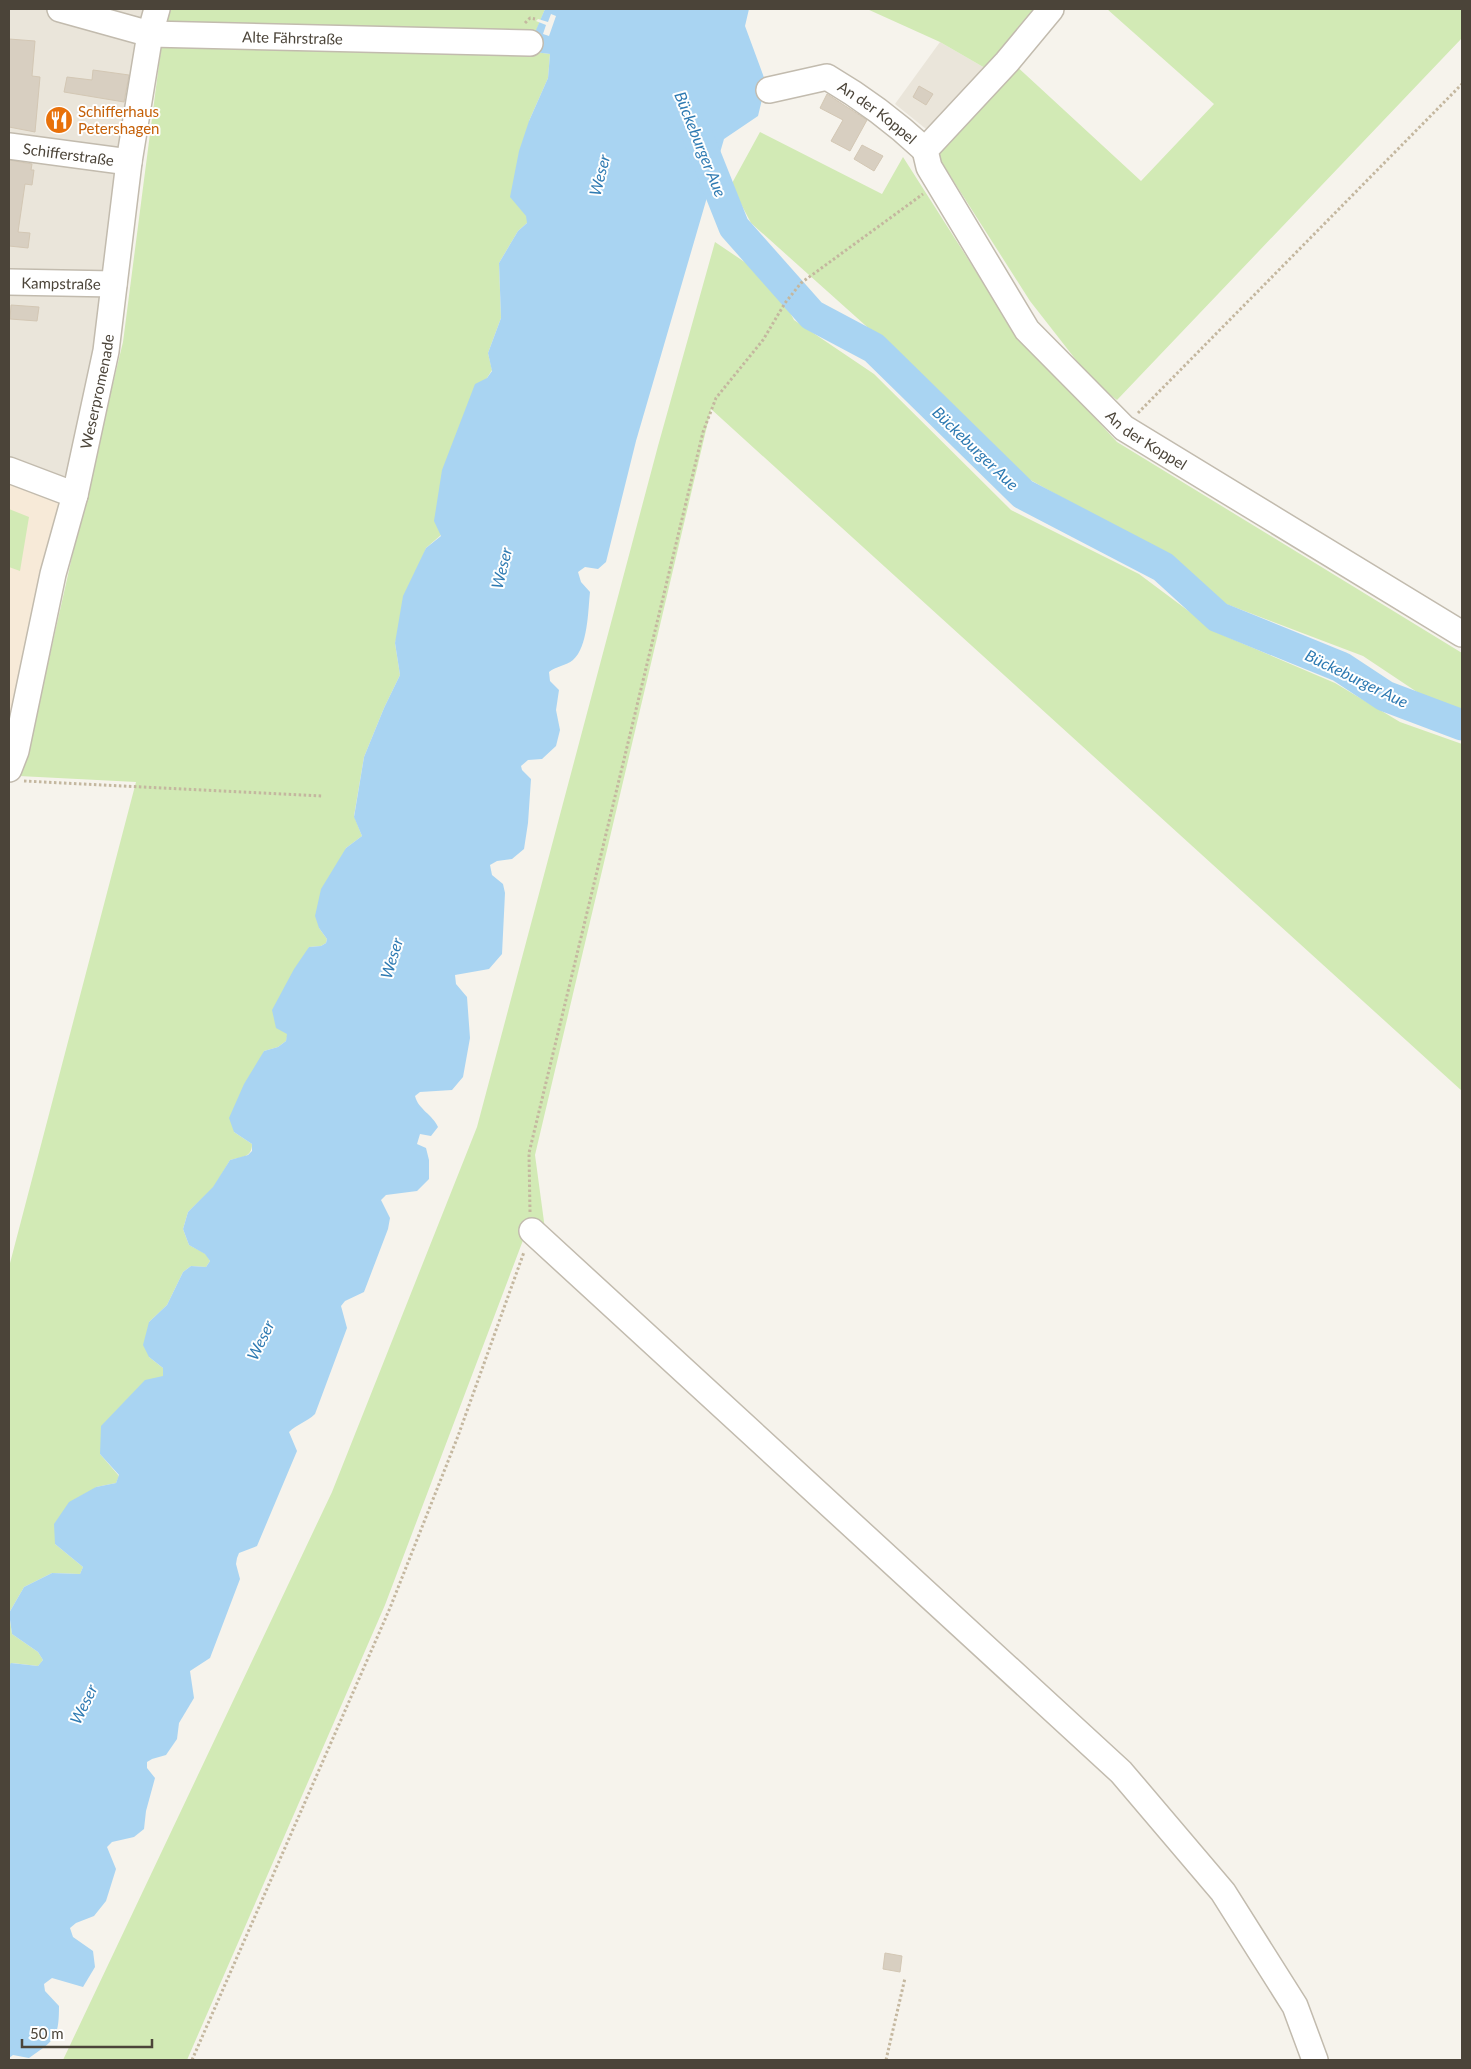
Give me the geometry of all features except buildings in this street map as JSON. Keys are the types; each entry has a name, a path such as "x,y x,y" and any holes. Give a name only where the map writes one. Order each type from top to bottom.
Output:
{"street":[{"name":"Alte Fährstraße","path":"60,9 150,34 530,43"},
{"name":"Weserpromenade","path":"14,775 16,751 53,574 75,495 106,351 129,162 150,34 157,9"},
{"name":"An der Koppel","path":"925,150 1007,62 1051,9"},
{"name":"An der Koppel","path":"769,90 827,77 860,96 895,122 925,150 929,167 938,183 1027,330 1124,428 1462,634"},
{"name":"Schifferstraße","path":"9,146 129,162"},
{"name":"Kampstraße","path":"9,282 114,284"},
{"path":"9,470 75,495"},
{"path":"532,1231 1121,1772 1222,1892 1295,2006 1315,2060"}],"path":[{"path":"1124,428 1462,84"},
{"path":"192,2060 390,1608 458,1436 532,1231 529,1201 530,1154 704,432 716,398 763,340 801,283 938,183"},
{"path":"14,775 323,796"},
{"path":"886,2060 905,1978"}],"shaded area":[{"path":"9,9 147,9 109,291 73,488 9,464"},
{"path":"940,42 985,68 931,133 895,104"},
{"path":"9,475 70,496 45,578 9,721"}],"green space":[{"path":"170,9 545,9 528,51 550,54 548,78 529,121 527,223 518,231 499,263 501,318 488,353 492,370 487,378 441,535 426,548 395,643 400,675 364,757 354,816 362,836 346,848 319,928 327,939 326,943 321,946 309,947 286,1041 278,1047 264,1051 234,1132 252,1144 252,1149 245,1156 230,1160 214,1187 188,1212 183,1229 189,1245 206,1254 210,1261 206,1267 191,1266 183,1272 167,1305 149,1322 149,1357 163,1368 164,1376 100,1454 119,1476 116,1483 96,1487 55,1544 83,1567 80,1574 52,1573 24,1587 9,1613 9,1267 136,782 19,776 37,712 123,342 162,41"},
{"path":"867,9 1034,9 985,68 940,42"},
{"path":"1107,9 1462,9 1462,38 1117,400 1094,383 1030,301 935,152 1013,63 1141,181 1214,104"},
{"path":"760,132 882,194 903,157 1012,328 1117,442 1462,653 1462,712 1420,694 1363,656 1221,602 1165,555 1025,477 922,376 751,223 731,185"},
{"path":"715,242 752,267 785,303 794,320 874,374 1011,510 1139,574 1218,633 1335,683 1400,722 1462,744 1462,1091 711,409 535,1155 545,1229 525,1235 385,1605 187,2060 63,2060 332,1492 477,1127 658,446"},
{"path":"9,509 29,517 20,571 9,567"},
{"path":"9,1614 12,1634 38,1652 43,1660 38,1666 12,1663 9,1666"}],"water":[{"name":"Weser","path":"545,9 749,9 745,26 766,83 758,116 724,139 636,441 606,562 598,569 585,567 578,572 581,582 590,592 588,618 582,647 573,660 549,672 550,681 559,690 556,710 560,730 556,746 542,759 528,760 521,766 522,770 531,779 524,849 512,859 497,861 490,865 492,875 503,884 505,893 502,954 489,969 455,975 456,984 467,997 470,1038 463,1077 452,1090 420,1092 415,1096 419,1105 438,1127 431,1136 420,1134 417,1144 426,1148 429,1160 429,1179 417,1191 386,1195 381,1200 390,1218 388,1229 364,1292 345,1301 341,1306 347,1328 315,1414 289,1432 297,1451 257,1546 239,1553 236,1564 240,1579 210,1658 190,1671 194,1698 179,1723 177,1739 166,1755 147,1762 147,1768 155,1778 146,1811 144,1829 134,1837 112,1842 107,1847 116,1869 106,1901 94,1916 76,1923 70,1928 73,1937 93,1951 95,1967 83,1987 52,1978 44,1984 45,1991 59,2006 58,2025 54,2037 45,2047 29,2058 13,2055 9,2058 9,1666 11,1663 38,1666 43,1660 38,1652 12,1634 9,1613 24,1587 52,1573 80,1574 83,1567 55,1544 54,1524 69,1502 96,1487 116,1483 119,1475 100,1454 101,1426 145,1380 163,1376 163,1368 149,1357 143,1345 149,1322 167,1305 183,1272 191,1266 206,1267 210,1261 205,1254 189,1245 183,1229 188,1212 213,1187 230,1160 248,1155 252,1151 252,1144 234,1132 229,1118 244,1084 264,1051 278,1047 286,1041 287,1034 276,1028 272,1010 294,969 309,947 321,946 326,943 327,939 319,928 315,916 321,889 346,848 362,836 354,817 364,757 400,675 395,643 403,596 426,548 441,536 434,521 442,470 475,384 487,378 492,371 488,353 501,318 499,263 518,231 527,223 526,216 510,197 519,151 529,121 548,78 550,54 527,51"}],"pier":[{"path":"551,14 556,16 549,36 543,34 546,25 536,21 538,19 548,22"}],"waterway":[{"name":"Bückeburger Aue","path":"697,134 734,227 812,315 874,348 1023,494 1163,567 1218,617 1341,667 1385,696 1462,725"}],"place":[{"name":"Schifferhaus Petershagen","path":"59,120"}]}
